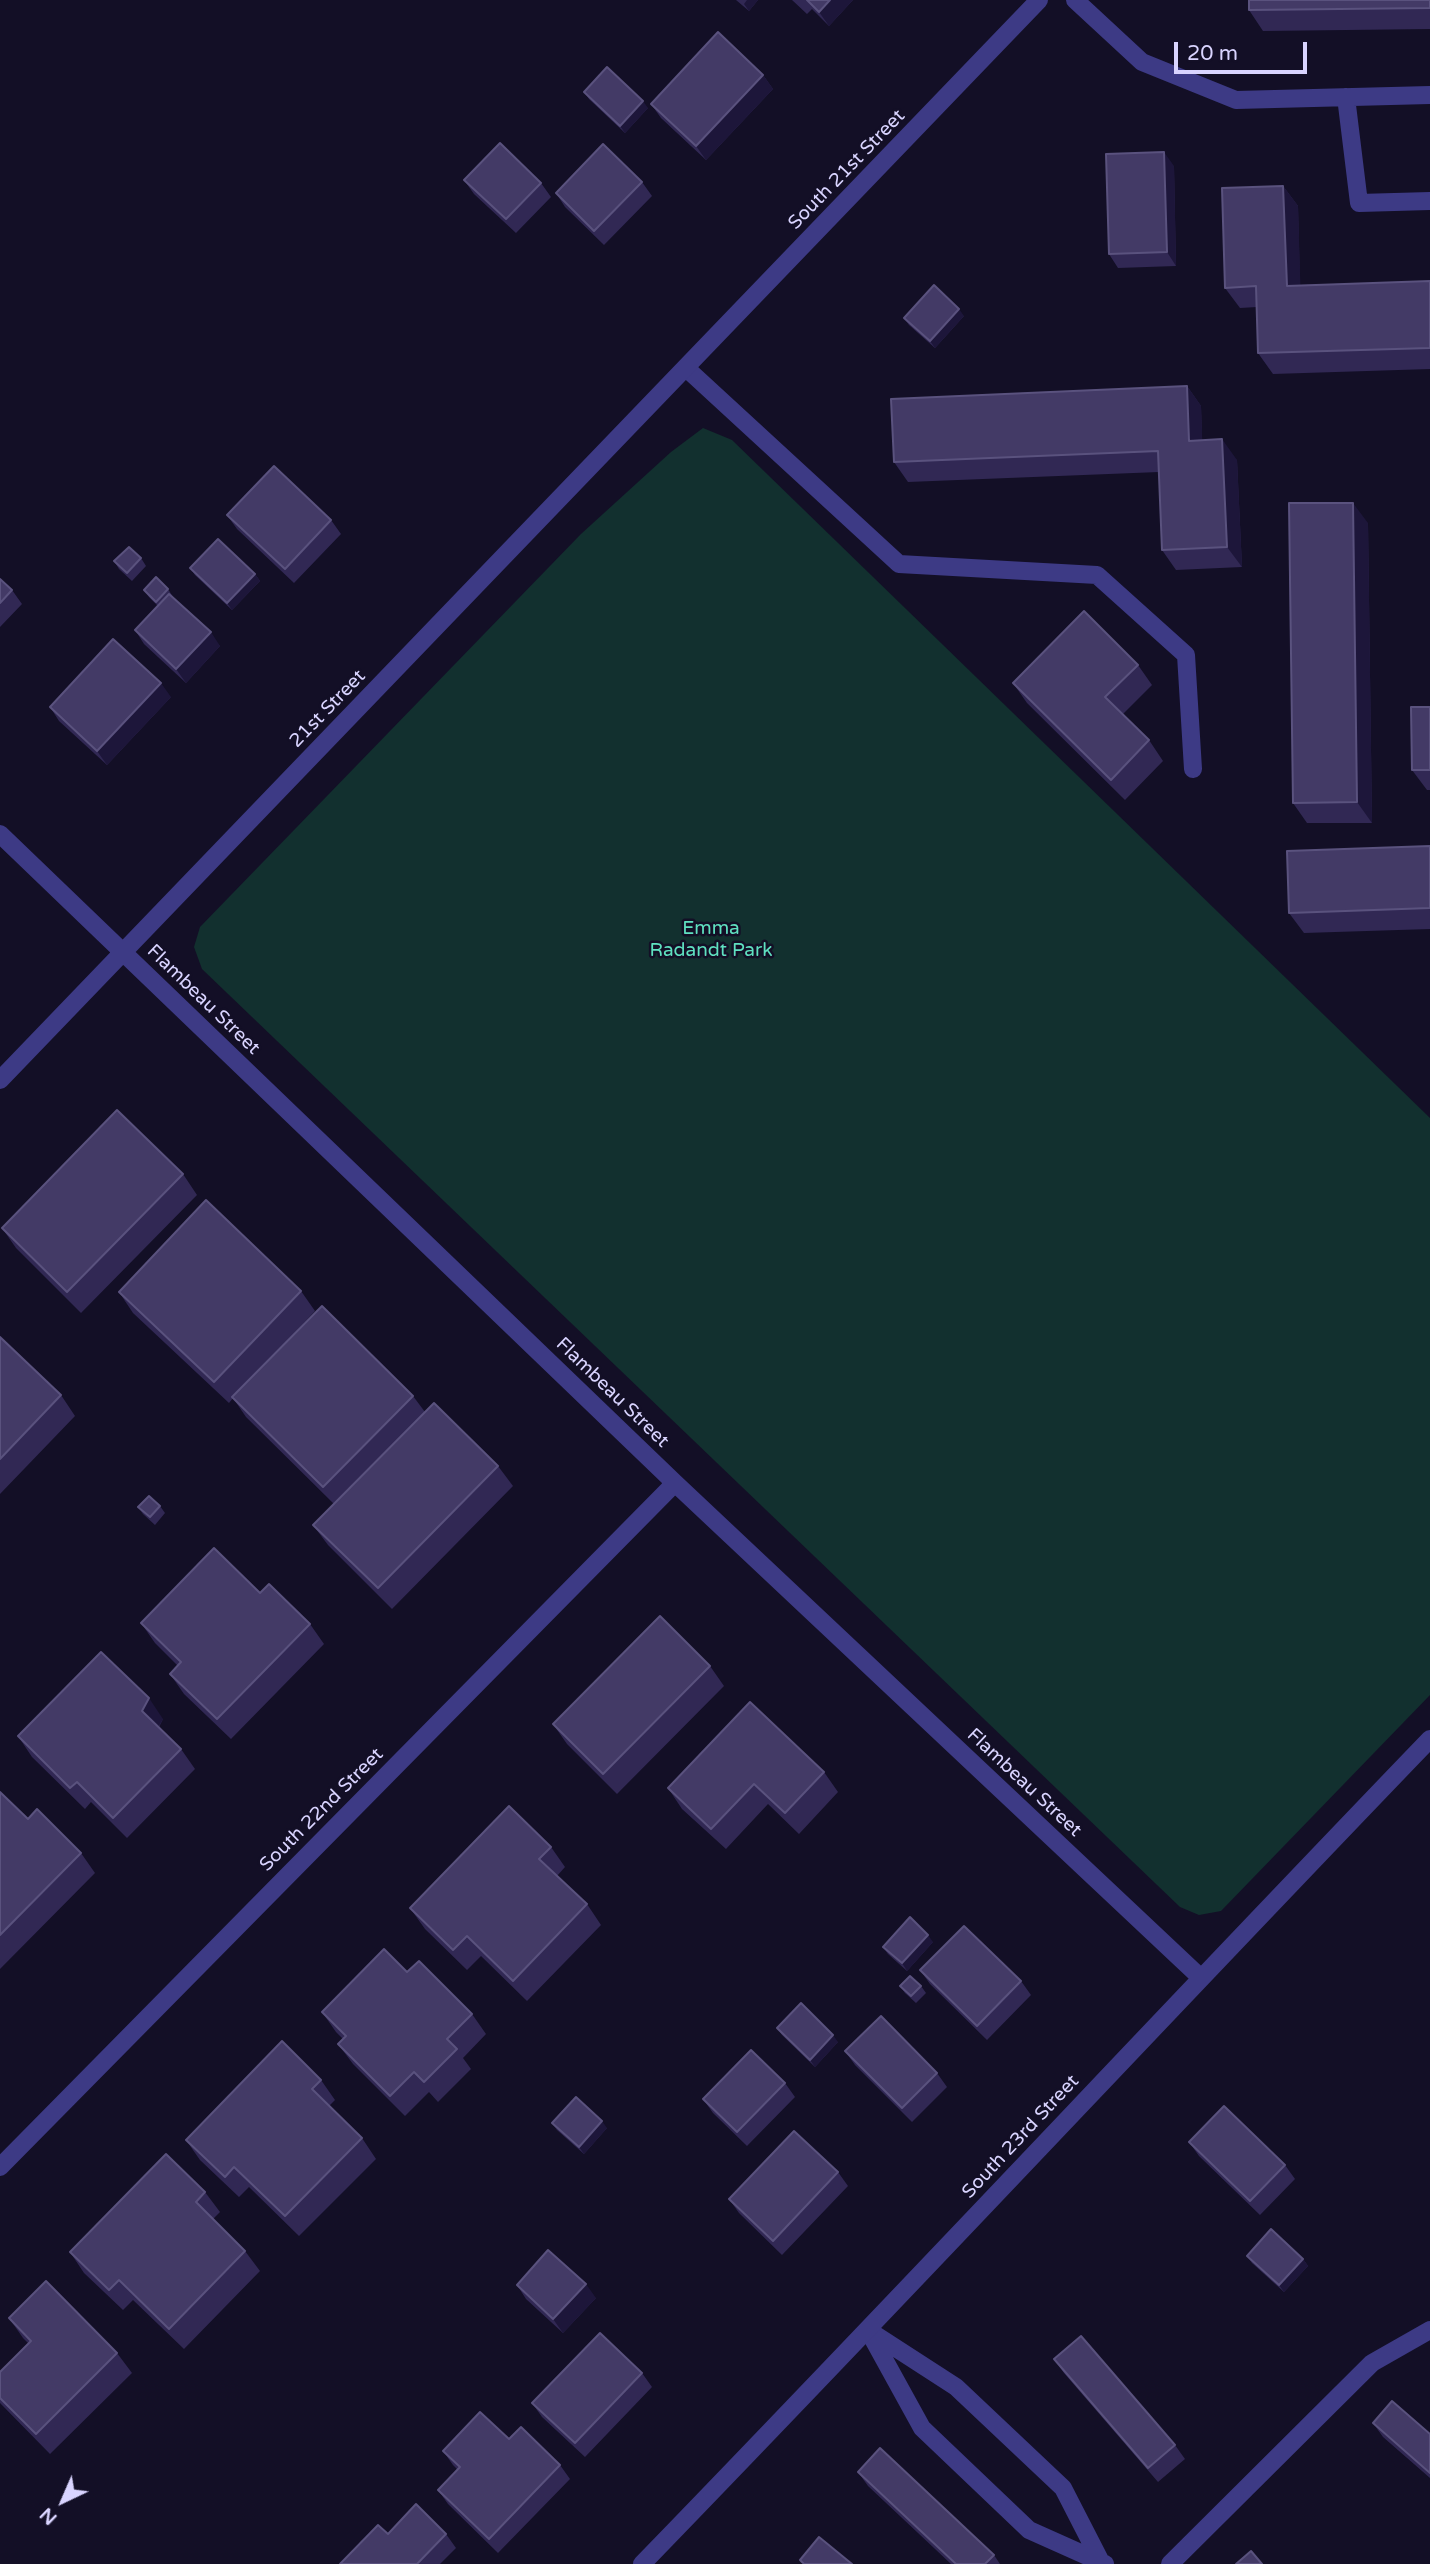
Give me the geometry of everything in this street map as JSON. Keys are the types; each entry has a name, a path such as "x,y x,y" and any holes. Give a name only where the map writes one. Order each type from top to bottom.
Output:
{"street":[{"name":"South 21st Street","path":"686,368 1039,0"},
{"path":"1075,0 1142,62 1236,100 1430,95"},
{"path":"1346,97 1359,203 1430,201"},
{"path":"686,368 899,564 1097,575 1186,654 1193,769"},
{"name":"21st Street","path":"0,1080 686,368"},
{"name":"Flambeau Street","path":"0,834 675,1483 1200,1977"},
{"name":"South 22nd Street","path":"0,2167 675,1483"},
{"name":"South 23rd Street","path":"642,2564 1430,1739"},
{"path":"868,2330 922,2428 1028,2530 1100,2563"},
{"path":"868,2330 956,2387 1063,2488 1100,2563"},
{"path":"1170,2564 1372,2363 1430,2330"}],"green space":[{"name":"Emma Radandt Park","path":"703,428 732,440 1430,1118 1430,1695 1221,1911 1199,1915 1180,1907 202,969 194,947 200,927 581,534 671,452"}],"building":[{"path":"807,0 830,0 819,12"},
{"path":"1249,0 1430,0 1430,8 1249,10"},
{"path":"718,32 763,75 696,146 651,104"},
{"path":"607,67 643,101 620,126 584,92"},
{"path":"500,143 541,183 506,219 464,180"},
{"path":"603,144 642,182 594,231 556,193"},
{"path":"1164,152 1167,252 1109,254 1106,154"},
{"path":"1283,186 1287,286 1430,281 1430,348 1258,353 1256,286 1225,288 1222,188"},
{"path":"934,285 959,309 930,341 904,318"},
{"path":"1187,386 1189,441 1222,439 1227,547 1162,550 1158,451 894,462 891,399"},
{"path":"274,466 331,520 285,569 227,515"},
{"path":"1289,503 1353,503 1357,802 1293,803"},
{"path":"218,539 255,574 227,603 190,568"},
{"path":"129,547 141,558 127,573 114,561"},
{"path":"156,577 168,589 156,602 144,590"},
{"path":"0,579 12,590 0,603"},
{"path":"169,594 211,632 176,669 135,630"},
{"path":"1084,611 1138,665 1105,697 1149,740 1111,780 1013,683"},
{"path":"113,639 161,683 97,751 50,707"},
{"path":"1411,707 1430,707 1430,770 1412,770"},
{"path":"1430,846 1430,908 1289,913 1287,851"},
{"path":"117,1110 183,1174 67,1292 2,1228"},
{"path":"206,1200 301,1291 214,1382 119,1292"},
{"path":"322,1306 413,1396 323,1487 232,1397"},
{"path":"0,1337 61,1395 0,1459"},
{"path":"434,1403 498,1466 378,1588 313,1525"},
{"path":"149,1496 160,1506 150,1517 138,1507"},
{"path":"214,1548 260,1593 269,1584 310,1624 217,1719 170,1674 181,1662 141,1623"},
{"path":"660,1616 710,1666 603,1774 553,1724"},
{"path":"101,1652 149,1698 142,1711 181,1749 113,1818 77,1782 70,1788 18,1736"},
{"path":"750,1702 824,1772 785,1813 754,1784 711,1829 668,1788"},
{"path":"0,1792 28,1819 37,1809 81,1853 0,1935"},
{"path":"509,1806 551,1847 539,1859 587,1904 513,1981 467,1936 453,1950 410,1908"},
{"path":"910,1917 928,1935 902,1963 883,1947"},
{"path":"964,1926 1021,1981 977,2026 920,1970"},
{"path":"384,1949 407,1972 419,1961 472,2014 447,2039 457,2049 424,2082 414,2072 390,2096 338,2044 346,2036 322,2012"},
{"path":"910,1976 921,1986 911,1996 900,1986"},
{"path":"801,2003 833,2035 810,2060 777,2028"},
{"path":"881,2016 937,2073 902,2108 845,2051"},
{"path":"282,2041 321,2080 312,2089 362,2138 285,2216 234,2167 225,2177 186,2140"},
{"path":"751,2050 785,2083 737,2132 703,2099"},
{"path":"576,2097 602,2121 579,2147 552,2123"},
{"path":"1224,2106 1285,2165 1250,2201 1189,2142"},
{"path":"794,2131 838,2172 773,2241 729,2199"},
{"path":"166,2154 205,2192 196,2202 245,2251 169,2329 119,2280 109,2290 70,2252"},
{"path":"1271,2229 1303,2259 1279,2285 1247,2256"},
{"path":"548,2250 586,2284 553,2319 517,2285"},
{"path":"46,2281 117,2353 36,2434 0,2398 0,2372 31,2341 9,2318"},
{"path":"600,2333 642,2373 575,2443 532,2403"},
{"path":"1081,2336 1175,2445 1148,2468 1054,2359"},
{"path":"1392,2401 1430,2434 1430,2473 1373,2423"},
{"path":"480,2412 509,2439 521,2427 560,2465 489,2539 438,2490 460,2467 443,2451"},
{"path":"880,2448 994,2555 985,2564 956,2564 858,2472"},
{"path":"416,2504 446,2534 417,2564 340,2564 378,2525 388,2534"},
{"path":"819,2537 852,2564 804,2564 800,2560"},
{"path":"1251,2551 1262,2564 1236,2564"}]}
